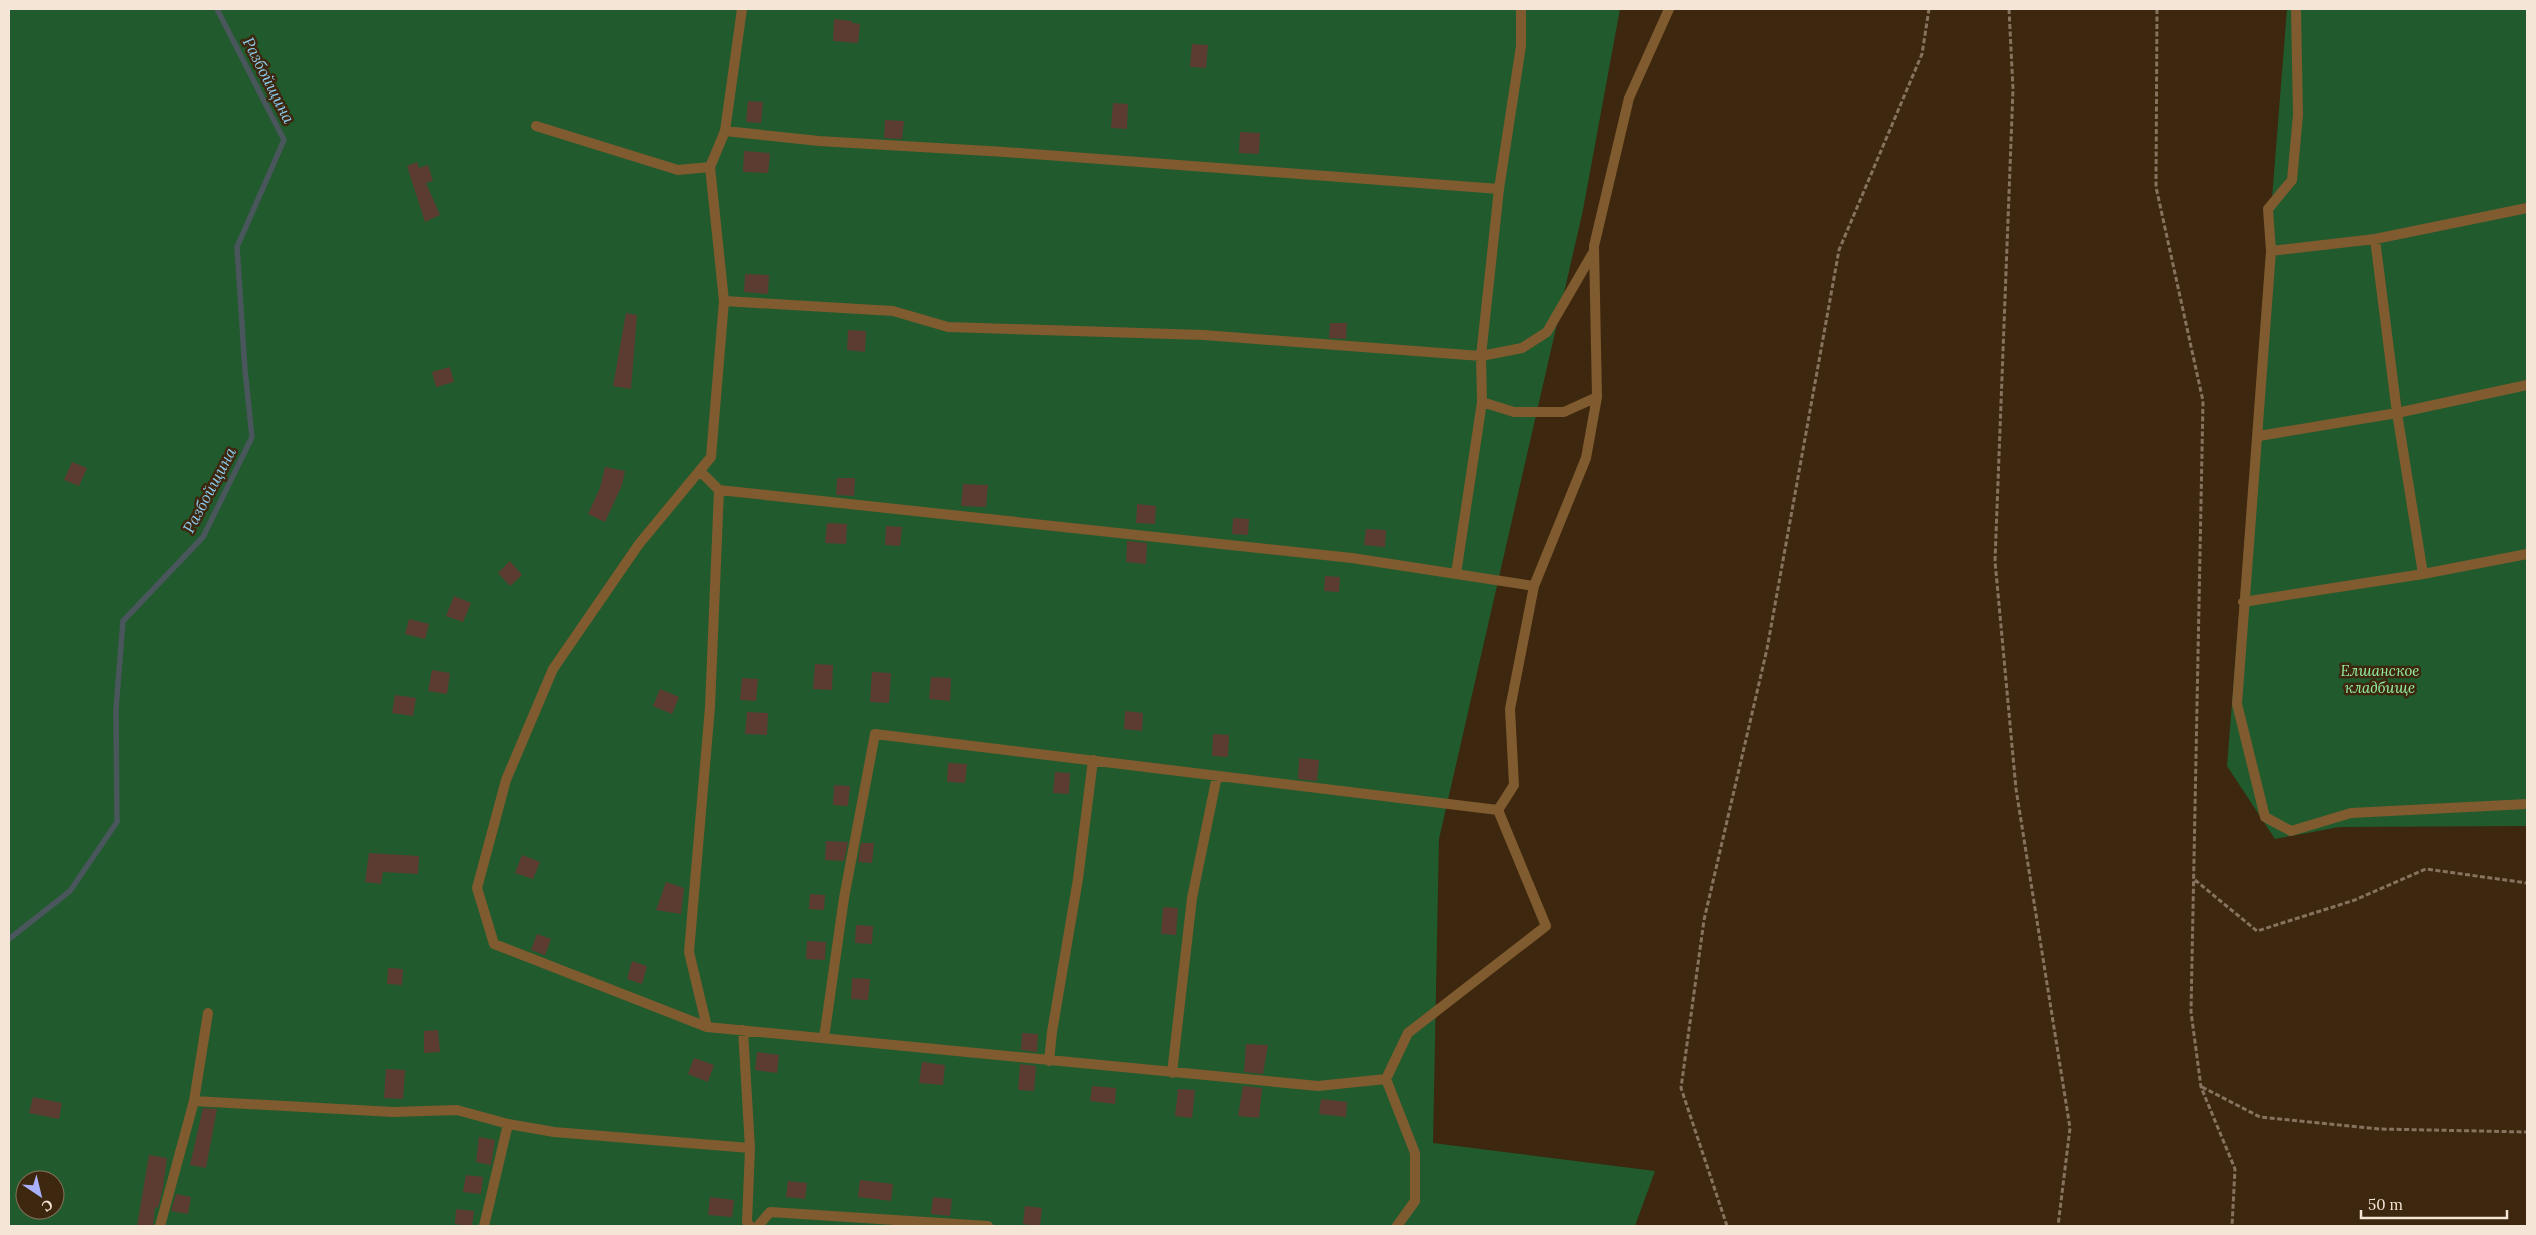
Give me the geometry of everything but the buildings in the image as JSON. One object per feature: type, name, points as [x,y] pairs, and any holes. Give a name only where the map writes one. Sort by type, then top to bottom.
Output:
[{"type":"lane","points":[[742,9],[724,131],[710,167],[724,301],[712,457],[639,544],[553,669],[506,780],[477,888],[494,944],[707,1027],[1318,1086],[1386,1080]]},
{"type":"lane","points":[[1456,574],[1482,402],[1481,356],[1499,189],[1521,46],[1521,9]]},
{"type":"lane","points":[[1498,810],[1514,785],[1510,709],[1534,586],[1586,458],[1597,397],[1594,250],[1629,98],[1669,9]]},
{"type":"lane","points":[[2296,9],[2298,115],[2292,180],[2268,209],[2271,251],[2259,436],[2243,602],[2237,704],[2265,817],[2291,831],[2351,813],[2527,804]]},
{"type":"lane","points":[[536,126],[678,170],[710,167]]},
{"type":"lane","points":[[724,131],[819,141],[1005,152],[1499,189]]},
{"type":"lane","points":[[2271,251],[2375,239],[2527,208]]},
{"type":"lane","points":[[2375,239],[2397,413],[2423,574]]},
{"type":"lane","points":[[724,301],[893,310],[948,327],[1204,335],[1481,356],[1522,348],[1547,332],[1594,250]]},
{"type":"lane","points":[[2259,436],[2397,413],[2527,385]]},
{"type":"lane","points":[[1482,402],[1514,412],[1564,412],[1597,397]]},
{"type":"lane","points":[[700,471],[719,490],[1342,557],[1534,586]]},
{"type":"lane","points":[[707,1027],[689,952],[710,707],[719,490]]},
{"type":"lane","points":[[2243,602],[2423,574],[2527,554]]},
{"type":"lane","points":[[824,1038],[844,898],[875,734],[1498,810]]},
{"type":"lane","points":[[1049,1061],[1052,1032],[1078,879],[1092,760]]},
{"type":"lane","points":[[1172,1073],[1192,898],[1217,776]]},
{"type":"lane","points":[[1397,1226],[1415,1201],[1415,1153],[1386,1080],[1408,1033],[1546,926],[1498,810]]},
{"type":"lane","points":[[160,1226],[194,1101],[208,1013]]},
{"type":"lane","points":[[743,1030],[750,1148],[747,1222],[750,1226]]},
{"type":"lane","points":[[194,1101],[393,1112],[457,1110],[508,1124],[554,1132],[750,1148]]},
{"type":"lane","points":[[484,1226],[508,1124]]},
{"type":"lane","points":[[758,1226],[770,1212],[988,1226]]},
{"type":"path","points":[[1727,1226],[1681,1088],[1704,920],[1767,648],[1839,250],[1922,54],[1928,9]]},
{"type":"path","points":[[2009,9],[2013,89],[1995,560],[2016,789],[2070,1128],[2058,1226]]},
{"type":"path","points":[[2157,9],[2156,187],[2203,401],[2191,1012],[2201,1087],[2235,1170],[2232,1226]]},
{"type":"path","points":[[2194,879],[2257,931],[2355,900],[2426,868],[2527,883]]},
{"type":"path","points":[[2201,1087],[2260,1117],[2380,1129],[2527,1132]]},
{"type":"green space","points":[[9,9],[1620,9],[1583,210],[1439,839],[1433,1143],[1655,1171],[1635,1226],[9,1226]]},
{"type":"green space","name":"Елшанское кладбище","points":[[2287,9],[2527,9],[2527,826],[2339,827],[2275,839],[2227,766]]},
{"type":"waterway","name":"Разбойщина","points":[[9,939],[70,891],[117,822],[116,709],[123,621],[203,537],[252,437],[245,370],[237,247],[284,140],[217,9]]}]
